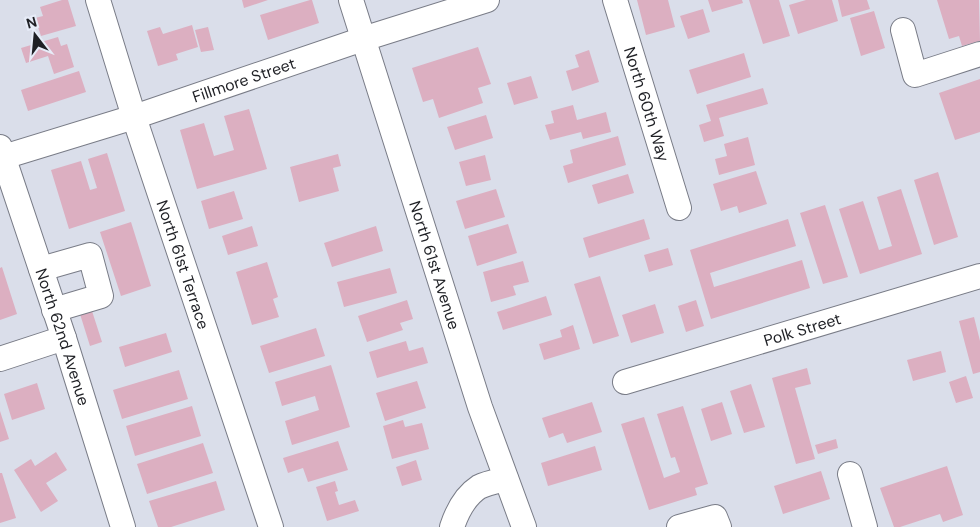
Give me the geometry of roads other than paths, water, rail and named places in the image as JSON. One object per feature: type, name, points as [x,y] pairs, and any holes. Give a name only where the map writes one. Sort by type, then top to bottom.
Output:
[{"type":"street","name":"North 61st Terrace","points":[[98,0],[134,117],[271,527]]},
{"type":"street","name":"North 61st Avenue","points":[[351,0],[477,398],[524,527]]},
{"type":"street","name":"Fillmore Street","points":[[1,154],[134,117],[363,39],[487,0]]},
{"type":"street","name":"North 60th Way","points":[[615,0],[679,208]]},
{"type":"street","points":[[903,30],[916,74],[980,54]]},
{"type":"street","name":"North 62nd Avenue","points":[[1,154],[64,338],[122,527]]},
{"type":"street","points":[[41,269],[90,255],[101,296],[54,310]]},
{"type":"street","name":"Polk Street","points":[[625,382],[980,276]]},
{"type":"street","points":[[0,359],[64,338]]},
{"type":"street","points":[[850,474],[865,527]]},
{"type":"street","points":[[452,527],[456,515],[469,495],[480,487],[506,478]]},
{"type":"street","points":[[679,527],[715,517],[719,527]]}]
